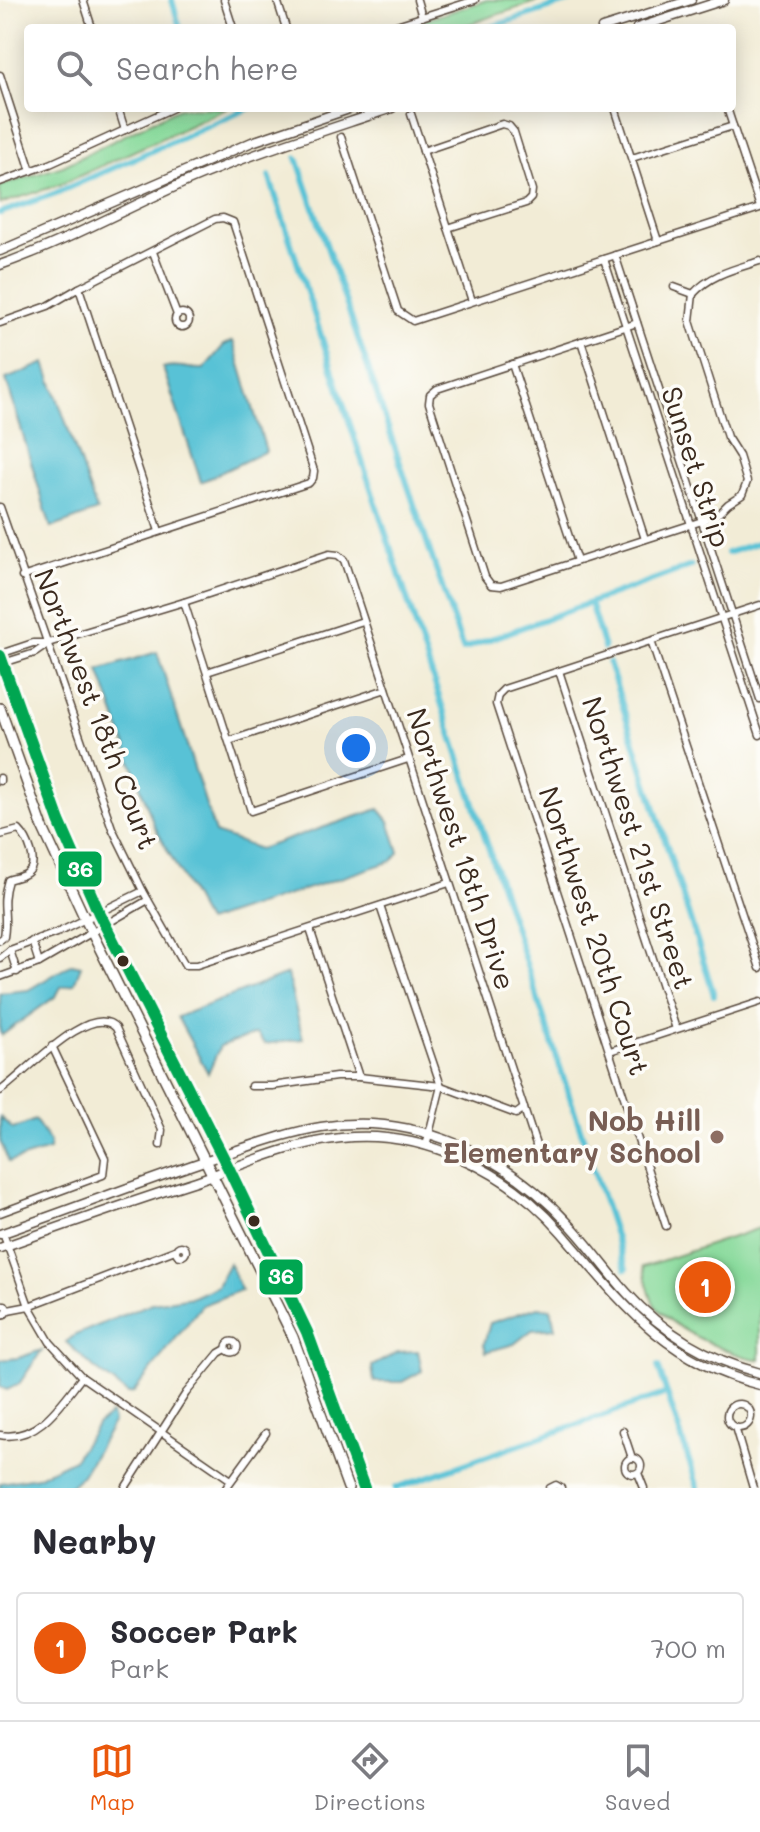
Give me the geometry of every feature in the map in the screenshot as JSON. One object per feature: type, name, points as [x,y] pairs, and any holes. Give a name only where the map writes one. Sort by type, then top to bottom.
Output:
[{"type":"highway","points":[[1,659],[59,821],[99,913],[229,1169],[307,1332],[364,1488]]},
{"type":"highway","points":[[0,708],[43,828],[85,919],[293,1337],[348,1488]]},
{"type":"main road","points":[[615,24],[691,0]]},
{"type":"main road","points":[[649,24],[724,0]]},
{"type":"main road","points":[[0,251],[252,142],[340,112]]},
{"type":"main road","points":[[0,265],[84,231],[187,181],[256,153],[380,112]]},
{"type":"main road","points":[[2,1234],[292,1133],[336,1125],[380,1126],[428,1134],[464,1146],[498,1163],[541,1194],[638,1304],[677,1337],[724,1361],[760,1373]]},
{"type":"main road","points":[[4,1246],[270,1155],[339,1138],[373,1137],[426,1146],[489,1172],[531,1203],[553,1223],[618,1300],[669,1345],[713,1368],[760,1385]]},
{"type":"street","points":[[83,0],[91,24]]},
{"type":"street","points":[[224,0],[232,24]]},
{"type":"street","points":[[277,0],[285,24]]},
{"type":"street","points":[[417,0],[422,17]]},
{"type":"street","points":[[400,24],[475,0]]},
{"type":"street","points":[[0,75],[31,171]]},
{"type":"street","points":[[119,112],[125,130]]},
{"type":"street","points":[[0,182],[164,112]]},
{"type":"street","points":[[616,112],[658,241]]},
{"type":"street","points":[[341,137],[398,311],[413,321],[760,207],[728,112]]},
{"type":"street","points":[[411,114],[472,301]]},
{"type":"street","points":[[423,151],[502,124],[514,132],[532,190],[531,198],[526,203],[448,228]]},
{"type":"street","points":[[632,158],[733,126]]},
{"type":"street","points":[[0,323],[33,313],[215,219],[233,222],[314,471],[309,483],[22,577]]},
{"type":"street","points":[[153,252],[177,315]]},
{"type":"street","name":"Sunset Strip","points":[[615,255],[760,697]]},
{"type":"street","name":"Sunset Strip","points":[[604,259],[760,735]]},
{"type":"street","points":[[637,323],[437,389],[430,395],[429,403],[485,577],[491,585],[501,586],[702,521],[719,513],[742,495],[747,482],[739,456],[727,437],[690,321],[693,294],[702,284],[716,275],[760,261]]},
{"type":"street","points":[[674,287],[693,294]]},
{"type":"street","points":[[79,288],[159,531]]},
{"type":"street","points":[[581,341],[645,539]]},
{"type":"street","points":[[512,364],[577,561]]},
{"type":"street","name":"Northwest 18th Court","points":[[0,507],[112,828],[185,965],[197,965],[310,929]]},
{"type":"street","name":"Northwest 18th Drive","points":[[184,602],[329,554],[338,555],[344,560],[536,1145],[534,1159]]},
{"type":"street","points":[[1,659],[35,653],[48,643],[184,602],[251,811],[408,759]]},
{"type":"street","points":[[559,671],[760,605]]},
{"type":"street","points":[[207,672],[363,621]]},
{"type":"street","points":[[651,641],[760,968]]},
{"type":"street","name":"Northwest 20th Court","points":[[559,671],[504,689],[498,695],[496,704],[666,1226]]},
{"type":"street","name":"Northwest 21st Street","points":[[559,671],[676,1029]]},
{"type":"street","points":[[229,741],[386,689]]},
{"type":"street","points":[[748,700],[760,697]]},
{"type":"street","points":[[0,835],[19,830],[24,834],[33,859],[28,873],[8,880],[1,893],[2,938]]},
{"type":"street","points":[[359,1077],[310,929],[449,883]]},
{"type":"street","points":[[0,958],[10,950],[59,932],[143,891]]},
{"type":"street","points":[[0,977],[39,963],[148,900]]},
{"type":"street","points":[[380,906],[441,1086],[426,1146]]},
{"type":"street","points":[[32,941],[39,963]]},
{"type":"street","points":[[10,950],[17,972]]},
{"type":"street","points":[[610,1051],[760,1002]]},
{"type":"street","points":[[0,1091],[16,1081],[52,1046],[101,1020],[110,1022],[116,1028],[162,1130],[160,1145]]},
{"type":"street","points":[[0,1213],[103,1175],[106,1168],[105,1158],[52,1046]]},
{"type":"street","points":[[251,1086],[359,1077],[441,1086],[516,1114],[524,1108]]},
{"type":"street","points":[[2,1234],[29,1306],[50,1342],[82,1377],[231,1480]]},
{"type":"street","points":[[0,1315],[175,1250]]},
{"type":"street","points":[[0,1305],[5,1305],[8,1310]]},
{"type":"street","points":[[125,1488],[186,1393],[219,1353],[226,1349]]},
{"type":"street","points":[[0,1435],[7,1437],[39,1426],[82,1377]]},
{"type":"street","points":[[735,1427],[743,1428],[751,1419],[750,1411],[744,1405],[737,1404],[728,1411],[729,1422],[735,1427],[753,1488]]},
{"type":"street","points":[[623,1431],[632,1458],[641,1463],[638,1473],[644,1488]]},
{"type":"street","points":[[226,1488],[266,1433]]},
{"type":"street","points":[[632,1458],[626,1463],[627,1470],[638,1473]]},
{"type":"street","points":[[550,1488],[556,1485],[561,1488]]},
{"type":"green space","points":[[487,0],[542,0],[469,24],[412,24]]},
{"type":"green space","points":[[171,112],[219,112],[62,184],[0,204],[0,186],[63,166]]},
{"type":"green space","points":[[760,1228],[760,1360],[705,1341],[667,1318],[652,1300],[643,1267]]},
{"type":"water","points":[[233,341],[266,451],[201,482],[163,368],[204,369],[224,345]]},
{"type":"water","points":[[45,363],[97,511],[51,528],[6,379]]},
{"type":"water","points":[[157,652],[215,833],[259,849],[379,809],[389,821],[399,852],[392,861],[206,922],[154,825],[99,670]]},
{"type":"water","points":[[72,964],[81,966],[74,984],[61,987],[56,996],[2,1035],[0,993],[28,990]]},
{"type":"water","points":[[287,974],[303,1039],[265,1044],[256,1034],[220,1046],[208,1073],[177,1017]]},
{"type":"water","points":[[0,1117],[13,1129],[35,1120],[50,1142],[49,1150],[9,1162],[0,1141]]},
{"type":"water","points":[[229,1263],[241,1290],[202,1305],[133,1393],[128,1394],[66,1342],[75,1335],[152,1303],[193,1297],[217,1286]]},
{"type":"water","points":[[538,1307],[551,1309],[555,1328],[532,1330],[514,1344],[486,1352],[484,1344],[490,1323]]},
{"type":"water","points":[[42,1350],[19,1384],[7,1390],[0,1387],[0,1360]]},
{"type":"water","points":[[418,1351],[422,1371],[402,1382],[374,1382],[372,1366],[398,1352]]},
{"type":"water","points":[[111,1414],[113,1423],[82,1475],[68,1488],[0,1488],[0,1483],[37,1477],[74,1459],[97,1425]]},
{"type":"waterway","points":[[172,0],[179,24]]},
{"type":"waterway","points":[[500,24],[574,0]]},
{"type":"waterway","points":[[0,213],[56,193],[240,112]]},
{"type":"waterway","points":[[297,158],[463,649],[691,566]]},
{"type":"waterway","points":[[269,176],[626,1269]]},
{"type":"waterway","points":[[727,553],[760,542]]},
{"type":"waterway","points":[[590,603],[604,648]]},
{"type":"waterway","points":[[609,663],[714,995]]},
{"type":"waterway","points":[[658,1366],[698,1488]]},
{"type":"waterway","points":[[396,1488],[667,1393]]},
{"type":"transit line","name":"36","points":[[0,656],[59,821],[99,913],[229,1169],[307,1332],[364,1488]]},
{"type":"place","name":"Nob Hill Elementary School","points":[[717,1137]]},
{"type":"place","name":"Soccer Park","points":[[705,1287]]}]
